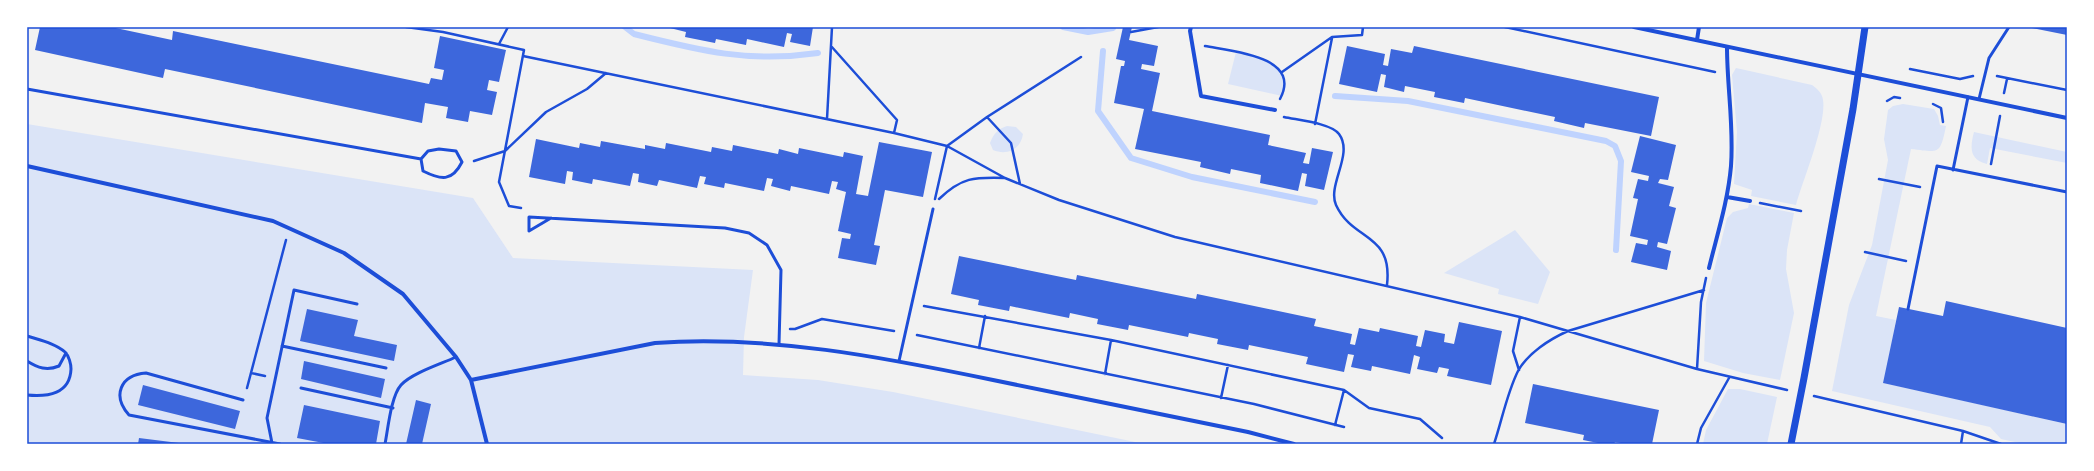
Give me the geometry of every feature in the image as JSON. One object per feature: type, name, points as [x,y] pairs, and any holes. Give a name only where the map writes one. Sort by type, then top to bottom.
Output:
[{"type":"street","points":[[1191,27],[1192,44],[1201,96],[1275,110]]},
{"type":"street","points":[[1634,27],[1859,73],[2067,118]]},
{"type":"street","points":[[1697,40],[1699,27]]},
{"type":"street","points":[[1791,444],[1859,73],[1865,27]]},
{"type":"street","points":[[1709,268],[1727,196],[1732,132],[1727,75],[1727,47]]},
{"type":"street","points":[[27,166],[273,221],[344,253],[403,294],[456,357],[471,380],[487,444]]},
{"type":"street","points":[[1727,196],[1750,201]]},
{"type":"street","points":[[471,380],[655,343],[681,341],[779,344],[822,348],[899,361],[1248,432],[1294,444]]},
{"type":"lane","points":[[1979,99],[1989,58],[2009,27]]},
{"type":"lane","points":[[27,89],[421,159]]},
{"type":"lane","points":[[1953,170],[1968,97]]},
{"type":"lane","points":[[439,149],[456,151],[462,162],[458,171],[449,178],[438,178],[423,171],[421,159],[428,151],[439,149]]},
{"type":"lane","points":[[1908,308],[1937,166],[2067,192]]},
{"type":"lane","points":[[899,361],[933,209]]},
{"type":"lane","points":[[551,218],[529,231],[529,217],[551,218],[725,228],[749,233],[767,245],[781,270],[779,344]]},
{"type":"lane","points":[[272,443],[267,418],[294,290],[357,304]]},
{"type":"lane","points":[[27,336],[54,345],[66,352],[71,365],[70,377],[67,386],[58,392],[45,396],[27,395]]},
{"type":"lane","points":[[282,346],[386,368]]},
{"type":"lane","points":[[27,361],[42,368],[51,369],[59,366],[66,352]]},
{"type":"lane","points":[[385,444],[396,392],[401,385],[420,373],[456,357]]},
{"type":"lane","points":[[243,400],[146,373],[137,373],[128,378],[122,385],[120,395],[123,408],[129,415],[280,444]]},
{"type":"lane","points":[[301,388],[393,408]]},
{"type":"path","points":[[406,27],[524,50],[498,182],[509,206],[526,208],[529,217]]},
{"type":"path","points":[[499,44],[508,27]]},
{"type":"path","points":[[827,119],[832,27]]},
{"type":"path","points":[[1131,32],[1158,27]]},
{"type":"path","points":[[1282,72],[1332,37],[1362,35],[1363,27]]},
{"type":"path","points":[[1505,27],[1727,75]]},
{"type":"path","points":[[1315,124],[1332,37]]},
{"type":"path","points":[[1192,44],[1264,59],[1275,65],[1282,72],[1284,85],[1282,96],[1275,110],[1275,115],[1330,127],[1339,134],[1343,146],[1343,161],[1334,194],[1336,204],[1344,217],[1384,251],[1389,270],[1387,285]]},
{"type":"path","points":[[831,46],[897,120],[894,133]]},
{"type":"path","points":[[523,56],[894,133],[947,146],[1005,178],[1059,200],[1175,237],[1520,317],[1741,381]]},
{"type":"path","points":[[1005,178],[976,177],[966,179],[948,190],[934,204],[947,146],[988,117],[1081,57]]},
{"type":"path","points":[[462,162],[471,161],[505,151],[546,112],[587,89],[606,73]]},
{"type":"path","points":[[1988,176],[2007,79]]},
{"type":"path","points":[[1887,101],[1894,97],[1905,98]]},
{"type":"path","points":[[1927,103],[1941,108],[1943,122]]},
{"type":"path","points":[[988,117],[1011,143],[1020,184]]},
{"type":"path","points":[[1879,179],[1932,190]]},
{"type":"path","points":[[1750,201],[1801,211]]},
{"type":"path","points":[[243,400],[289,228]]},
{"type":"path","points":[[1865,252],[1917,264]]},
{"type":"path","points":[[1697,369],[1701,302],[1709,268]]},
{"type":"path","points":[[1494,444],[1519,370],[1537,350],[1551,339],[1568,331],[1704,290]]},
{"type":"path","points":[[912,304],[985,316],[1110,340],[1344,390],[1369,408],[1420,419],[1442,438]]},
{"type":"path","points":[[979,348],[985,316]]},
{"type":"path","points":[[1519,370],[1513,351],[1520,317]]},
{"type":"path","points":[[780,329],[795,329],[822,319],[905,333],[1221,398],[1344,427]]},
{"type":"path","points":[[1105,374],[1110,340]]},
{"type":"path","points":[[1221,398],[1228,365]]},
{"type":"path","points":[[1697,444],[1701,428],[1729,378]]},
{"type":"path","points":[[1335,425],[1344,390]]},
{"type":"path","points":[[1868,407],[1963,431],[2002,444]]},
{"type":"path","points":[[1961,444],[1963,431]]},
{"type":"shaded area","points":[[1236,52],[1263,59],[1282,72],[1284,85],[1282,96],[1228,84]]},
{"type":"shaded area","points":[[1736,68],[1812,85],[1822,96],[1822,118],[1819,133],[1796,205],[1751,196],[1752,190],[1734,184],[1737,132],[1732,75]]},
{"type":"shaded area","points":[[1903,104],[1934,109],[1938,116],[1940,125],[1946,126],[1942,143],[1937,150],[1927,151],[1911,149],[1876,316],[1896,320],[1884,383],[2067,424],[2067,444],[2024,444],[2001,439],[1990,427],[1832,391],[1849,305],[1872,245],[1888,160],[1884,139],[1888,110],[1893,106]]},
{"type":"shaded area","points":[[27,124],[473,198],[513,258],[753,270],[744,337],[743,375],[818,380],[893,392],[1145,444],[27,444]]},
{"type":"shaded area","points":[[1007,126],[1016,127],[1023,134],[1022,139],[1016,147],[1008,152],[998,152],[993,150],[990,143],[993,137],[999,130]]},
{"type":"shaded area","points":[[1974,132],[2067,152],[2067,163],[1990,148],[1987,164],[1981,162],[1972,152]]},
{"type":"shaded area","points":[[1749,204],[1794,213],[1787,250],[1786,269],[1794,313],[1780,380],[1743,373],[1704,361],[1706,303],[1727,218],[1733,212],[1748,208]]},
{"type":"shaded area","points":[[1515,230],[1550,272],[1538,304],[1498,294],[1499,289],[1444,273]]},
{"type":"shaded area","points":[[1728,389],[1740,389],[1777,397],[1767,444],[1703,444],[1706,430]]},
{"type":"building","points":[[40,27],[111,27],[172,40],[173,31],[429,84],[431,78],[442,80],[444,70],[434,68],[440,36],[506,50],[499,82],[489,80],[487,90],[497,92],[492,115],[470,111],[468,122],[446,118],[448,107],[425,103],[422,123],[165,69],[163,78],[35,50]]},
{"type":"building","points":[[666,27],[813,27],[810,46],[790,42],[792,34],[787,33],[784,47],[747,39],[746,45],[716,39],[715,43],[685,37],[686,32]]},
{"type":"building","points":[[1123,27],[1132,27],[1129,40],[1158,46],[1154,66],[1142,64],[1141,69],[1160,73],[1152,111],[1270,135],[1268,145],[1306,153],[1303,163],[1309,164],[1312,148],[1333,152],[1324,190],[1305,186],[1307,174],[1302,173],[1298,191],[1260,183],[1261,175],[1231,169],[1230,174],[1200,167],[1201,162],[1135,149],[1144,109],[1114,103],[1121,66],[1124,66],[1125,61],[1116,59]]},
{"type":"building","points":[[2067,27],[2067,35],[2032,28]]},
{"type":"building","points":[[1347,46],[1385,54],[1383,65],[1388,66],[1391,49],[1412,53],[1414,46],[1659,97],[1651,136],[1585,123],[1584,128],[1554,121],[1555,117],[1465,98],[1464,103],[1434,97],[1435,92],[1405,86],[1404,92],[1384,87],[1386,75],[1381,74],[1377,92],[1339,84]]},
{"type":"building","points":[[1640,136],[1676,145],[1668,180],[1660,179],[1658,183],[1674,187],[1669,206],[1676,208],[1667,244],[1658,242],[1657,247],[1671,251],[1667,270],[1631,262],[1636,243],[1647,245],[1648,240],[1630,236],[1638,199],[1633,198],[1638,179],[1648,181],[1649,176],[1631,172]]},
{"type":"building","points":[[536,139],[579,148],[580,143],[600,147],[601,141],[645,149],[645,145],[665,149],[666,143],[711,152],[712,147],[732,151],[733,145],[778,154],[779,149],[798,154],[799,148],[843,157],[844,152],[863,156],[856,194],[868,196],[879,142],[932,152],[923,197],[885,190],[874,245],[880,246],[876,265],[838,258],[842,238],[850,239],[851,234],[838,231],[846,192],[836,189],[838,182],[832,181],[829,194],[791,186],[790,191],[771,186],[773,179],[767,178],[764,191],[725,183],[724,188],[704,184],[706,177],[700,176],[697,188],[659,180],[657,186],[638,182],[639,174],[633,173],[630,186],[593,179],[592,184],[572,180],[573,172],[567,171],[565,184],[529,177]]},
{"type":"building","points":[[959,256],[1076,280],[1077,275],[1196,299],[1197,294],[1316,319],[1314,326],[1352,334],[1350,344],[1355,345],[1359,328],[1379,332],[1380,328],[1418,336],[1416,346],[1421,347],[1425,330],[1445,334],[1444,342],[1454,344],[1459,322],[1502,331],[1491,385],[1447,376],[1449,369],[1439,367],[1437,373],[1417,369],[1420,357],[1414,355],[1410,374],[1372,366],[1371,371],[1351,367],[1354,355],[1348,354],[1344,372],[1306,364],[1308,357],[1249,345],[1248,350],[1217,344],[1218,339],[1189,333],[1188,337],[1129,325],[1128,330],[1097,324],[1098,319],[1070,313],[1069,318],[1010,306],[1009,311],[978,305],[979,300],[951,294]]},
{"type":"building","points":[[1946,301],[2067,328],[2067,424],[1883,383],[1899,307],[1943,316]]},
{"type":"building","points":[[307,309],[358,320],[354,336],[397,345],[394,361],[300,341]]},
{"type":"building","points":[[304,361],[385,379],[381,398],[301,379]]},
{"type":"building","points":[[1533,384],[1659,410],[1652,444],[1627,444],[1615,442],[1614,444],[1603,444],[1583,440],[1584,435],[1525,423]]},
{"type":"building","points":[[143,385],[240,411],[235,429],[138,405]]},
{"type":"building","points":[[416,400],[431,404],[422,444],[406,444]]},
{"type":"building","points":[[304,405],[380,421],[376,444],[329,444],[297,438]]},
{"type":"building","points":[[139,438],[179,443],[179,444],[138,444]]},
{"type":"waterway","points":[[625,27],[634,34],[681,46],[725,54],[770,57],[818,53]]},
{"type":"waterway","points":[[1063,27],[1088,32],[1113,28]]},
{"type":"waterway","points":[[1103,51],[1098,111],[1131,158],[1192,177],[1315,202]]},
{"type":"waterway","points":[[1335,96],[1408,101],[1606,141],[1615,146],[1621,161],[1616,250]]}]
